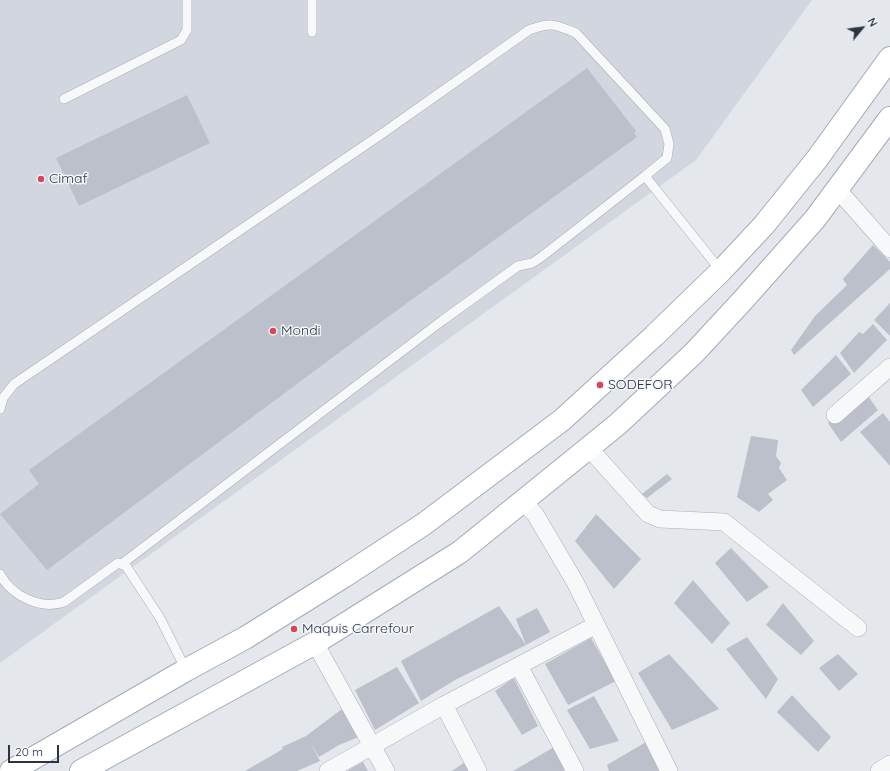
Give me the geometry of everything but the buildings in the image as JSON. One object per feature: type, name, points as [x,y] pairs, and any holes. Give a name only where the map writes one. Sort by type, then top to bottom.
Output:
[{"type":"main road","points":[[11,771],[186,670],[245,638],[299,605],[424,524],[562,420],[654,336],[721,271],[764,225],[788,197],[858,105],[890,58]]},
{"type":"main road","points":[[81,771],[315,643],[460,552],[589,448],[618,424],[694,352],[816,219],[890,118]]},
{"type":"street","points":[[838,190],[890,249]]},
{"type":"street","points":[[835,415],[890,367]]},
{"type":"street","points":[[589,448],[648,514],[660,519],[724,522],[858,628]]},
{"type":"street","points":[[522,502],[535,514],[557,550],[669,771]]},
{"type":"street","points":[[328,771],[371,745],[596,625]]},
{"type":"street","points":[[315,643],[386,771]]},
{"type":"street","points":[[519,666],[575,771]]},
{"type":"street","points":[[444,706],[478,771]]},
{"type":"street","points":[[879,771],[890,764]]},
{"type":"lane","points":[[64,99],[181,40],[187,30],[187,0]]},
{"type":"lane","points":[[312,0],[312,32]]},
{"type":"lane","points":[[0,409],[2,398],[14,384],[383,133],[529,30],[545,24],[563,27],[576,33],[665,129],[669,144],[667,158],[645,176],[540,258],[532,263],[518,266],[443,320],[122,563],[118,563],[64,602],[55,605],[44,605],[16,593],[5,584],[0,574]]},
{"type":"lane","points":[[645,176],[721,271]]},
{"type":"lane","points":[[122,563],[126,566],[160,618],[186,670]]},
{"type":"shaded area","points":[[0,0],[812,0],[696,160],[0,663]]},
{"type":"place","name":"Cimaf","points":[[41,179]]},
{"type":"place","name":"Mondi","points":[[273,331]]},
{"type":"place","name":"SODEFOR","points":[[600,385]]},
{"type":"place","name":"Maquis Carrefour","points":[[294,629]]}]
